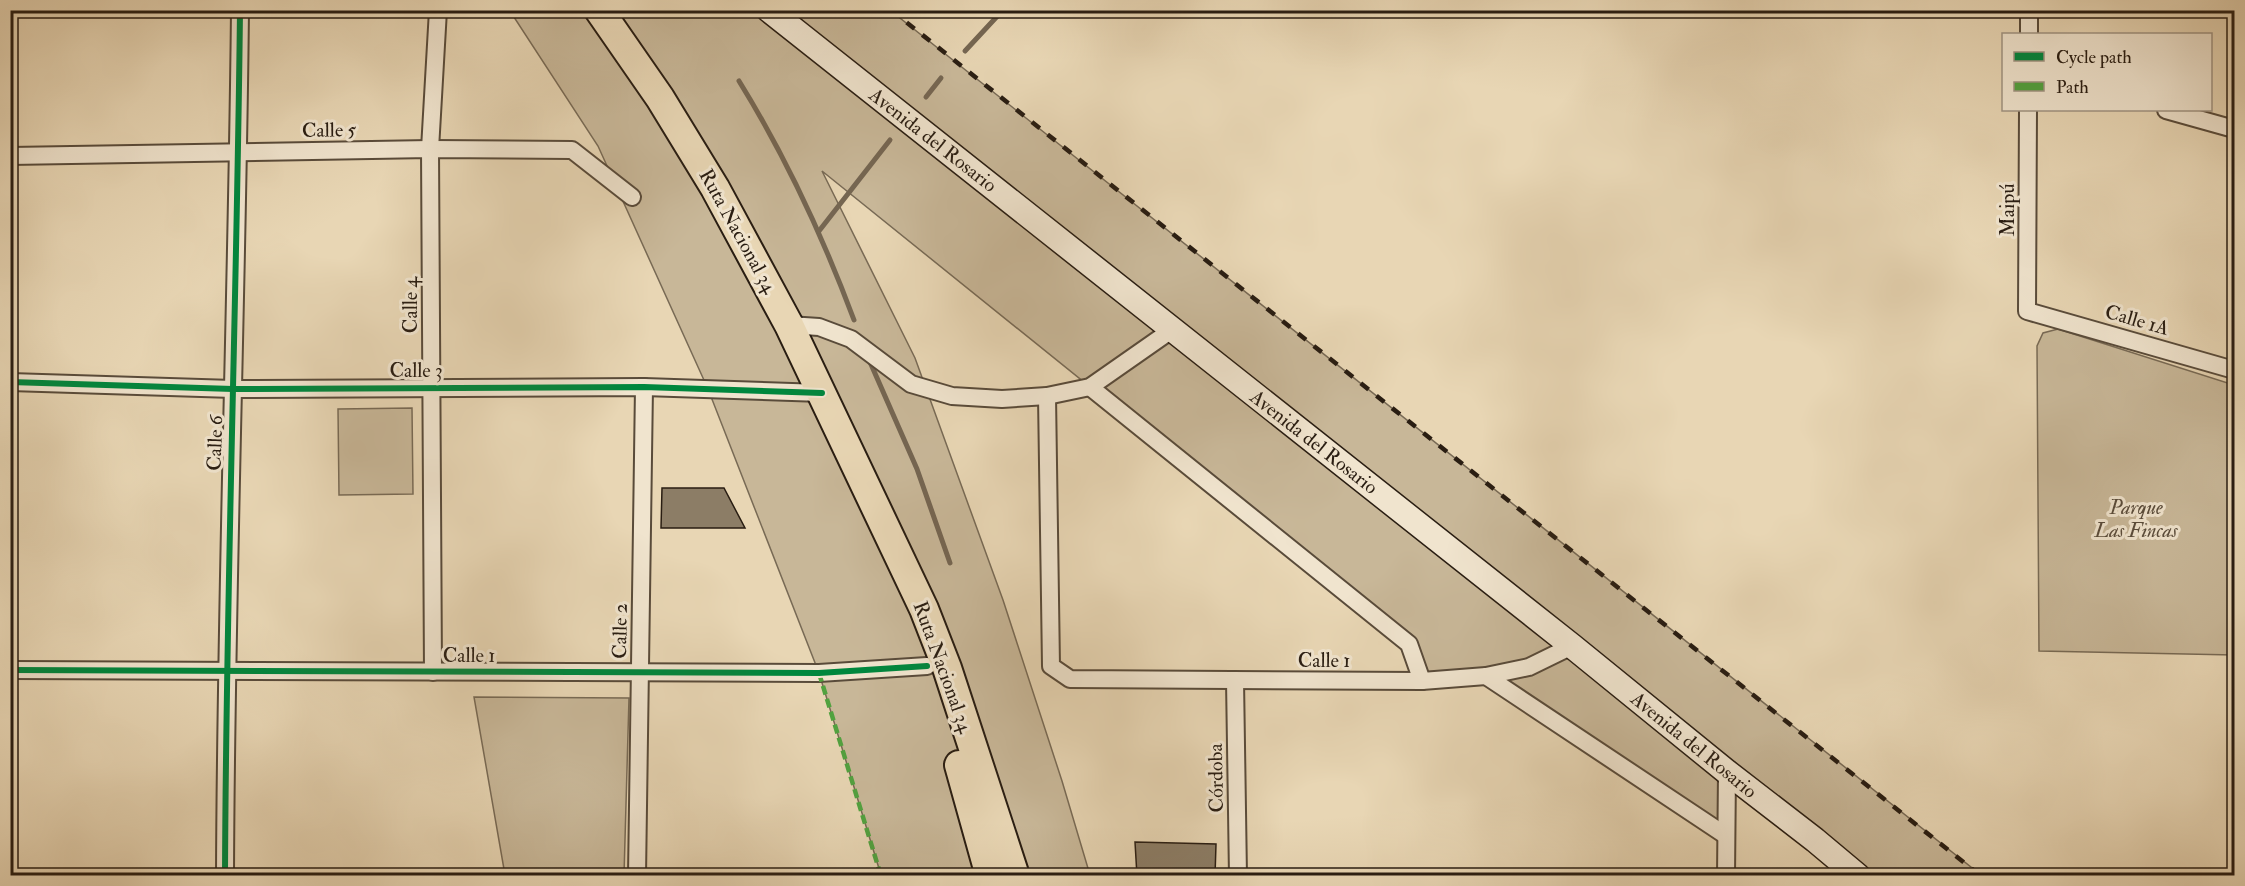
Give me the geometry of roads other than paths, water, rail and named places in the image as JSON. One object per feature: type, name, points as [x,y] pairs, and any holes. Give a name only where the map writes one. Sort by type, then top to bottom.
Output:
[{"type":"highway","name":"Ruta Nacional 34","points":[[599,10],[660,98],[715,188],[789,325],[822,393],[924,609],[947,668],[1015,876]]},
{"type":"highway","name":"Ruta Nacional 34","points":[[856,465],[961,769],[988,872]]},
{"type":"main road","name":"Avenida del Rosario","points":[[769,10],[1572,646],[1858,876]]},
{"type":"street","name":"Calle 6","points":[[225,876],[225,670],[240,10]]},
{"type":"street","name":"Calle 4","points":[[433,672],[430,148],[438,10]]},
{"type":"street","points":[[2029,10],[2029,33]]},
{"type":"street","name":"Maipú","points":[[2027,311],[2028,111]]},
{"type":"street","points":[[2170,111],[2235,129]]},
{"type":"street","name":"Calle 5","points":[[10,156],[430,148],[572,150],[632,197]]},
{"type":"street","name":"Calle 1A","points":[[2027,311],[2235,370]]},
{"type":"street","points":[[789,325],[819,327],[851,339],[911,384],[952,396],[1002,399],[1047,396],[1090,387],[1173,329]]},
{"type":"street","name":"Calle 3","points":[[10,382],[233,388],[644,387],[822,393]]},
{"type":"street","name":"Calle 2","points":[[637,876],[644,387]]},
{"type":"street","points":[[1090,387],[1409,644],[1422,681]]},
{"type":"street","name":"Calle 1","points":[[1047,396],[1051,666],[1070,679],[1422,681],[1486,676],[1529,667],[1572,646]]},
{"type":"street","name":"Calle 1","points":[[10,670],[819,673],[927,666]]},
{"type":"street","points":[[1486,676],[1725,835]]},
{"type":"street","name":"Córdoba","points":[[1235,680],[1238,876]]},
{"type":"street","points":[[1726,876],[1727,772]]},
{"type":"waterway","points":[[965,51],[1003,10]]},
{"type":"waterway","points":[[926,97],[941,78]]},
{"type":"waterway","points":[[739,81],[802,198],[830,258],[854,320]]},
{"type":"waterway","points":[[819,231],[890,140]]},
{"type":"waterway","points":[[870,362],[917,469],[950,563]]},
{"type":"railway","points":[[891,10],[1981,876]]},
{"type":"park label","name":"Parque Las Fincas","points":[[2136,518]]}]
